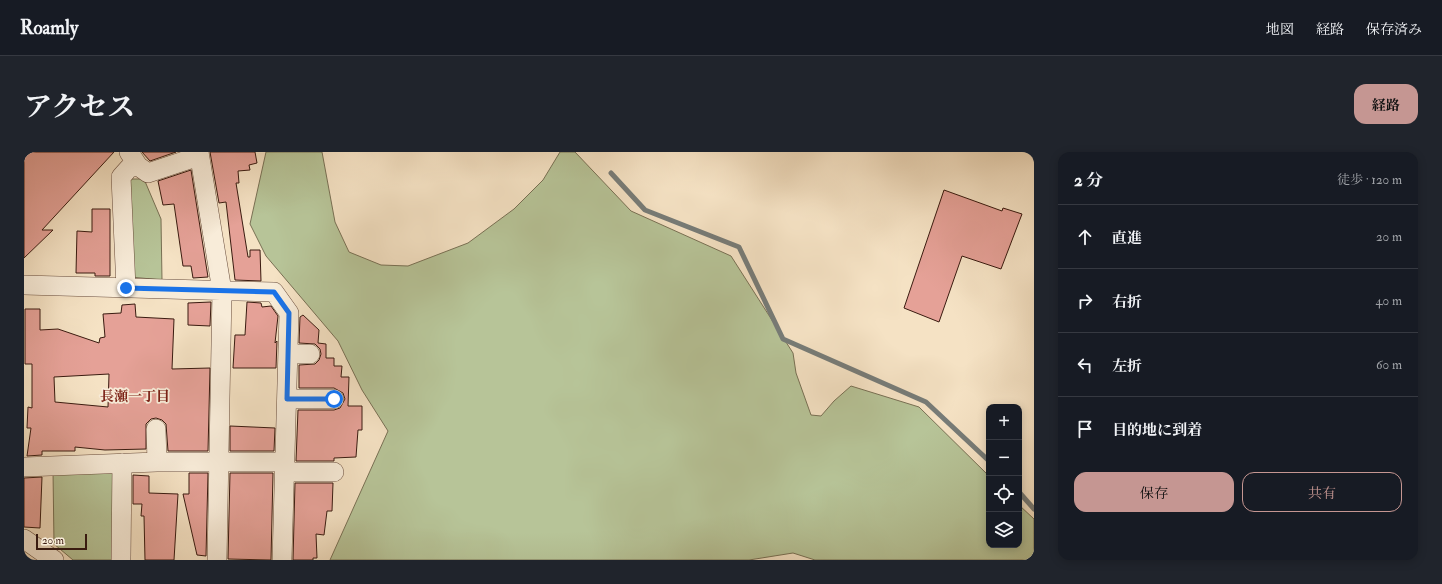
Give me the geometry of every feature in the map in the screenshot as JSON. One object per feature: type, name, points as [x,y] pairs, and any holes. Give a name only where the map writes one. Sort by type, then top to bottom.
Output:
[{"type":"street","points":[[126,288],[121,177],[129,168],[134,159],[148,173],[199,154],[222,291],[217,560]]},
{"type":"street","points":[[24,285],[274,292],[289,313],[282,560]]},
{"type":"street","points":[[288,354],[310,354]]},
{"type":"street","points":[[287,399],[334,399]]},
{"type":"street","points":[[156,429],[157,462]]},
{"type":"street","points":[[24,467],[157,462],[219,462],[334,472]]},
{"type":"street","points":[[121,560],[122,463]]},
{"type":"street","points":[[24,539],[54,560]]},
{"type":"green space","points":[[266,152],[322,152],[335,222],[349,252],[381,265],[408,266],[468,243],[514,209],[543,180],[560,152],[575,152],[631,211],[731,256],[793,353],[796,373],[811,415],[821,416],[834,401],[851,386],[919,407],[986,473],[986,548],[1022,548],[1022,508],[1034,519],[1034,560],[815,560],[793,553],[749,560],[330,560],[388,431],[362,390],[338,341],[266,256],[250,224]]},
{"type":"green space","points":[[127,179],[144,179],[161,219],[162,280],[131,277]]},
{"type":"green space","points":[[114,467],[113,560],[73,560],[54,544],[53,471]]},
{"type":"building","points":[[24,152],[114,152],[42,230],[53,230],[24,258]]},
{"type":"building","points":[[142,152],[176,152],[150,161]]},
{"type":"building","points":[[210,152],[255,152],[257,163],[249,165],[250,170],[238,171],[239,183],[236,183],[248,257],[250,257],[250,250],[260,250],[261,281],[235,280],[226,202],[219,203]]},
{"type":"building","points":[[191,170],[208,277],[193,278],[191,266],[183,266],[174,204],[163,205],[158,181]]},
{"type":"building","points":[[944,190],[1002,211],[1003,208],[1022,214],[1001,269],[962,256],[939,322],[904,308]]},
{"type":"building","points":[[92,209],[110,209],[110,276],[95,276],[95,273],[76,273],[77,231],[92,232]]},
{"type":"building","points":[[211,302],[210,326],[188,325],[188,303]]},
{"type":"building","points":[[247,302],[261,303],[262,307],[271,306],[278,316],[275,343],[277,341],[276,368],[233,368],[235,335],[245,335]]},
{"type":"building","points":[[135,304],[136,317],[174,319],[172,369],[210,368],[208,451],[168,451],[166,424],[162,420],[156,418],[151,419],[146,424],[146,449],[105,450],[75,447],[75,451],[42,451],[42,455],[27,456],[31,428],[27,428],[28,407],[32,408],[32,364],[25,364],[25,309],[40,309],[40,330],[58,329],[99,343],[100,338],[105,337],[103,314],[121,313],[122,305]],"holes":[[[109,374],[108,407],[55,402],[54,377]]]},
{"type":"building","points":[[303,315],[319,330],[318,343],[326,344],[326,358],[334,358],[334,366],[342,366],[341,377],[349,377],[348,406],[362,406],[362,430],[358,430],[356,457],[334,458],[334,461],[296,461],[298,410],[334,410],[340,408],[345,399],[343,393],[334,388],[299,388],[299,365],[315,364],[319,360],[321,354],[320,349],[315,344],[299,343],[300,317]]},
{"type":"building","points":[[230,426],[275,428],[274,451],[230,451]]},
{"type":"building","points":[[189,473],[208,473],[206,556],[197,555],[183,494],[189,494]]},
{"type":"building","points":[[230,473],[273,473],[271,560],[228,559]]},
{"type":"building","points":[[133,475],[149,476],[149,493],[178,494],[174,560],[145,560],[144,516],[141,516],[142,504],[133,504]]},
{"type":"building","points":[[42,477],[40,528],[24,527],[24,478]]},
{"type":"building","points":[[295,483],[333,483],[332,511],[327,511],[324,535],[316,534],[317,558],[313,558],[313,560],[293,560]]},
{"type":"waterway","points":[[611,173],[645,210],[739,247],[783,339],[926,402],[986,458]]},
{"type":"waterway","points":[[1022,495],[1034,509]]},
{"type":"district","name":"長瀬一丁目","points":[[135,396]]},
{"type":"route","points":[[126,288],[274,292],[289,313],[287,399],[334,399]]}]
